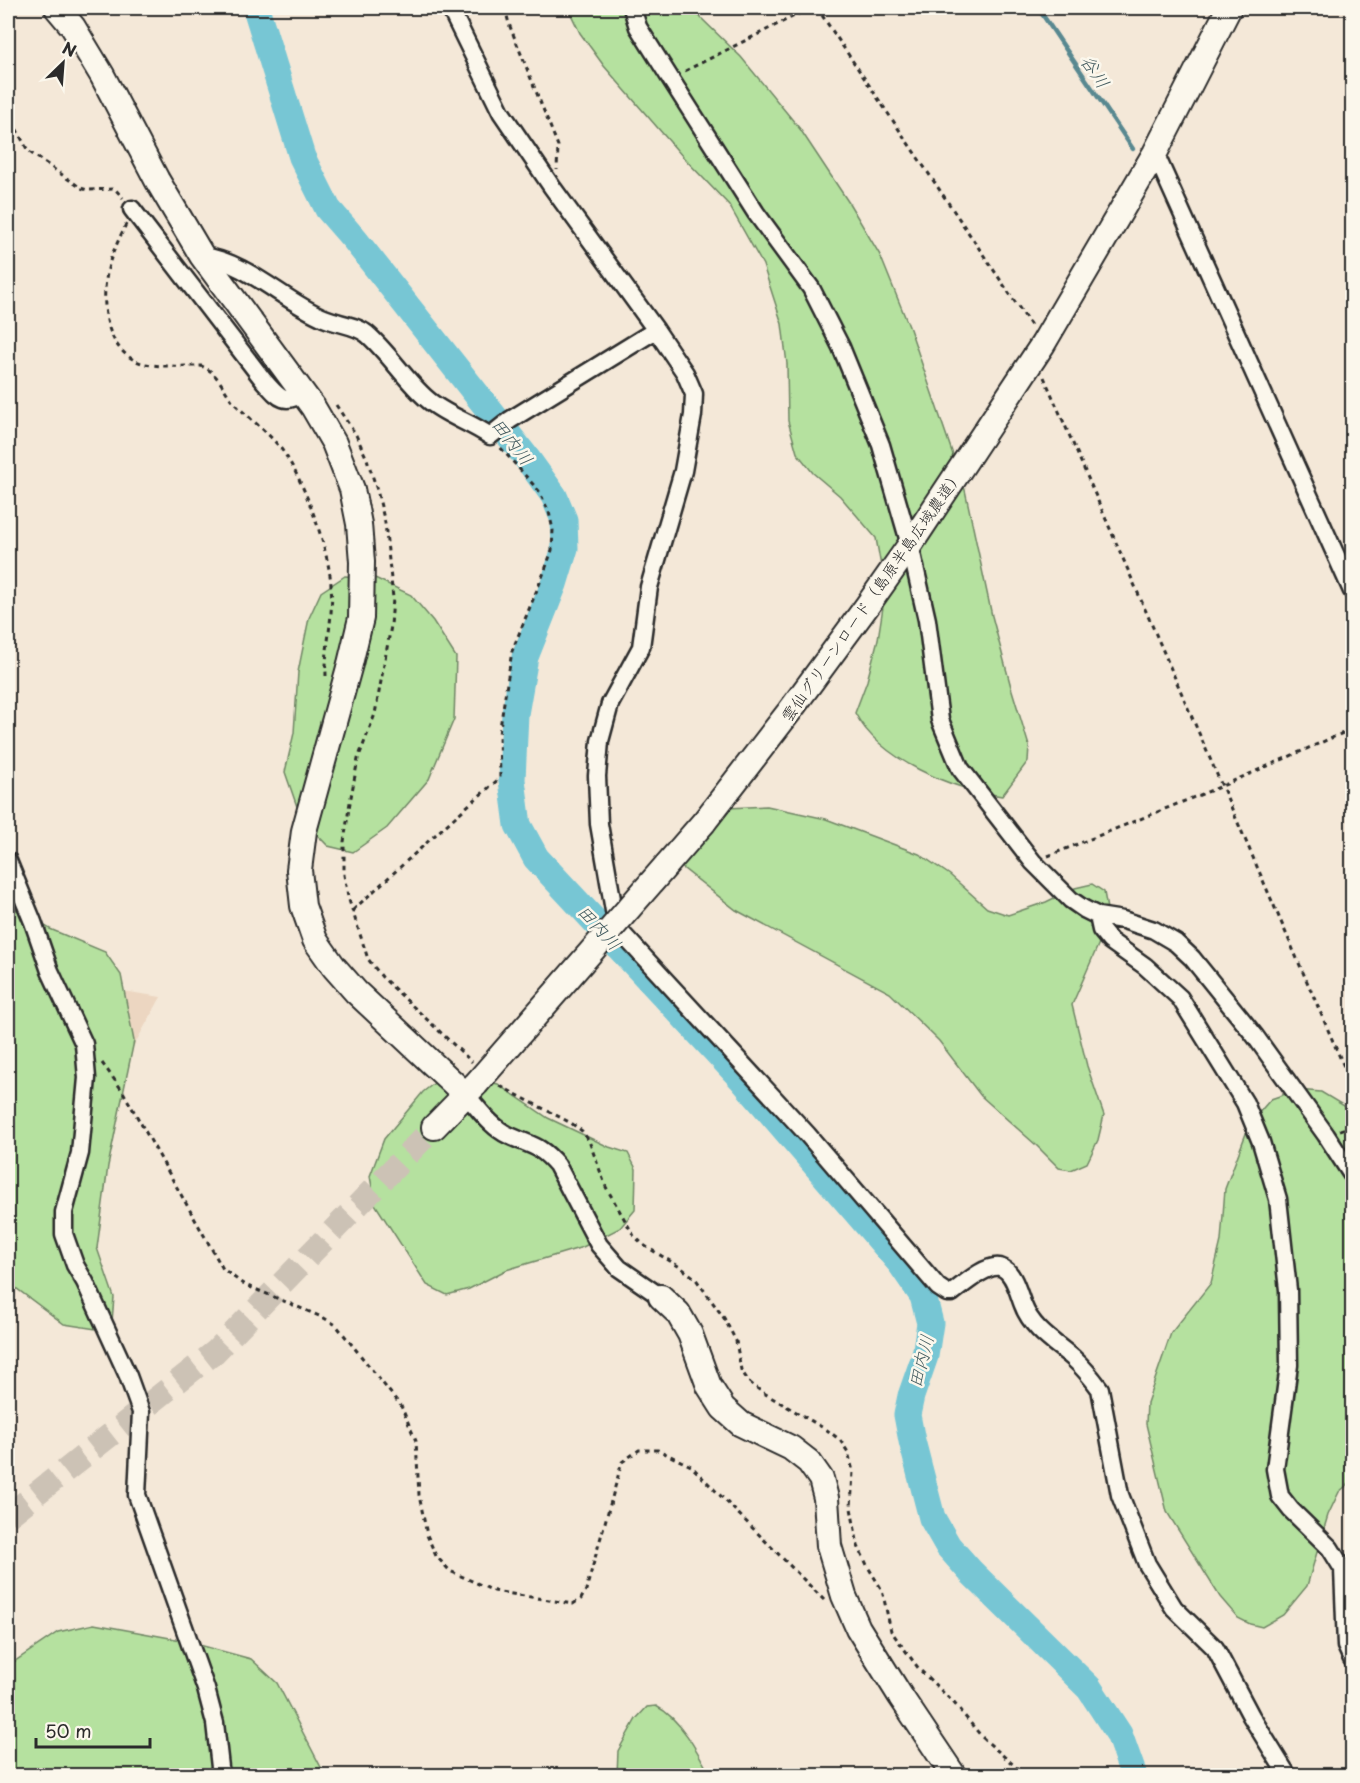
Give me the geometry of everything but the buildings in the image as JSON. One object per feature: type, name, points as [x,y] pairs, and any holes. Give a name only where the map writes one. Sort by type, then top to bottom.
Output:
[{"type":"street","points":[[57,8],[73,27],[102,75],[157,180],[202,256],[313,406],[334,443],[352,489],[359,524],[362,562],[361,618],[304,831],[299,870],[303,906],[315,939],[334,967],[356,992],[479,1082],[493,1125],[507,1135],[537,1146],[557,1165],[599,1245],[619,1268],[661,1297],[678,1314],[690,1334],[709,1386],[723,1408],[741,1424],[791,1448],[809,1462],[821,1479],[826,1498],[829,1546],[844,1596],[858,1629],[954,1776]]},
{"type":"street","points":[[450,8],[501,112],[552,187],[656,330],[685,373],[694,394],[693,415],[683,471],[649,587],[641,647],[610,704],[600,741],[597,776],[599,824],[617,928],[807,1134],[938,1287],[952,1293],[988,1268],[1003,1268],[1009,1272],[1025,1312],[1034,1325],[1074,1359],[1100,1389],[1120,1495],[1147,1564],[1174,1608],[1215,1648],[1251,1716],[1288,1776]]},
{"type":"street","points":[[632,8],[638,27],[756,213],[811,288],[836,337],[881,445],[910,545],[927,620],[940,720],[960,768],[1033,862],[1071,900],[1098,916],[1123,920],[1154,930],[1176,943],[1192,958],[1254,1036],[1353,1175]]},
{"type":"street","name":"雲仙グリーンロード（島原半島広域農道）","points":[[434,1127],[479,1082],[704,822],[789,712],[910,545],[1039,350],[1155,153],[1229,8]]},
{"type":"street","points":[[1155,153],[1353,591]]},
{"type":"street","points":[[132,209],[271,389],[279,397],[288,400],[295,399],[303,393]]},
{"type":"street","points":[[202,256],[217,258],[249,274],[321,317],[366,333],[426,398],[441,410],[491,435],[510,420],[656,330]]},
{"type":"street","points":[[8,861],[50,971],[84,1044],[87,1078],[80,1153],[64,1212],[64,1234],[75,1264],[128,1376],[141,1412],[137,1495],[206,1689],[215,1723],[221,1776]]},
{"type":"street","points":[[1098,916],[1101,930],[1110,941],[1145,966],[1180,998],[1245,1103],[1262,1142],[1278,1198],[1288,1290],[1289,1365],[1275,1469],[1280,1496],[1330,1548],[1343,1569],[1346,1646],[1353,1659]]},
{"type":"path","points":[[505,8],[509,24],[558,146],[559,166],[552,187]]},
{"type":"path","points":[[670,78],[810,8]]},
{"type":"path","points":[[817,8],[1039,350],[1222,786],[1353,1085]]},
{"type":"path","points":[[8,125],[17,130],[28,151],[81,188],[87,190],[115,189],[132,209],[111,259],[105,295],[107,323],[117,346],[130,358],[146,364],[208,368],[236,405],[279,445],[293,466],[315,520],[326,555],[331,584],[330,629],[325,674],[331,698],[339,702]]},
{"type":"path","points":[[335,404],[356,435],[367,459],[385,523],[393,598],[391,626],[375,714],[358,759],[344,842],[344,875],[348,897],[368,959],[479,1082],[503,1089],[571,1123],[582,1131],[589,1141],[606,1187],[634,1236],[645,1246],[695,1278],[724,1318],[736,1341],[741,1370],[749,1382],[840,1440],[848,1452],[853,1470],[851,1508],[858,1546],[882,1590],[891,1630],[920,1669],[954,1702],[982,1737],[1026,1776]]},
{"type":"path","points":[[353,910],[500,777],[499,734],[512,651],[545,570],[552,549],[553,530],[549,512],[538,491],[491,435]]},
{"type":"path","points":[[1033,862],[1222,786],[1353,729]]},
{"type":"path","points":[[84,1044],[106,1066],[123,1090],[223,1269],[243,1284],[336,1325],[401,1406],[416,1441],[419,1495],[426,1535],[436,1556],[450,1571],[494,1591],[573,1604],[581,1599],[586,1590],[622,1462],[639,1450],[658,1450],[691,1466],[826,1602]]},
{"type":"shaded area","points":[[110,989],[161,997],[127,1058]]},
{"type":"green space","points":[[568,8],[694,8],[698,15],[741,57],[800,129],[880,255],[910,329],[965,490],[992,616],[1029,746],[1028,761],[1002,796],[961,787],[919,770],[881,745],[866,730],[855,713],[867,681],[878,639],[883,607],[881,566],[876,538],[840,496],[813,473],[797,453],[788,421],[787,364],[782,324],[763,265],[729,205],[683,157],[604,66],[580,33]]},
{"type":"green space","points":[[345,576],[375,578],[411,595],[433,621],[456,657],[454,719],[429,779],[387,828],[353,852],[328,846],[301,818],[285,772],[294,733],[298,672],[309,618],[321,592]]},
{"type":"green space","points":[[767,806],[826,819],[919,854],[950,875],[987,908],[1008,915],[1046,902],[1075,888],[1092,884],[1104,892],[1109,920],[1072,1005],[1087,1066],[1104,1115],[1098,1140],[1087,1163],[1071,1170],[1059,1168],[981,1096],[939,1041],[890,993],[736,910],[674,861],[709,809]]},
{"type":"green space","points":[[8,905],[50,929],[105,952],[121,975],[134,1041],[108,1166],[97,1248],[114,1297],[112,1322],[96,1329],[64,1324],[8,1282]]},
{"type":"green space","points":[[447,1073],[498,1084],[548,1118],[609,1147],[628,1153],[636,1169],[635,1210],[620,1228],[583,1247],[506,1270],[469,1289],[447,1295],[427,1285],[375,1204],[370,1176],[384,1139],[423,1092]]},
{"type":"green space","points":[[1297,1090],[1321,1092],[1346,1107],[1352,1122],[1352,1481],[1339,1492],[1328,1515],[1307,1586],[1283,1615],[1262,1627],[1238,1618],[1220,1597],[1167,1512],[1146,1424],[1147,1403],[1171,1333],[1211,1283],[1221,1241],[1225,1189],[1250,1123],[1271,1099]]},
{"type":"green space","points":[[94,1624],[181,1640],[251,1659],[277,1683],[325,1775],[8,1775],[8,1666],[58,1632]]},
{"type":"green space","points":[[656,1706],[665,1711],[680,1727],[694,1746],[710,1775],[617,1775],[618,1751],[636,1719],[647,1707]]},
{"type":"waterway","name":"田内川","points":[[256,8],[302,157],[328,209],[526,457],[554,496],[564,520],[565,548],[554,584],[525,657],[515,714],[512,780],[518,825],[536,858],[741,1078],[901,1264],[923,1296],[930,1323],[925,1356],[907,1415],[932,1518],[948,1546],[971,1572],[1089,1688],[1119,1734],[1134,1776]]},
{"type":"waterway","name":"谷川","points":[[1038,8],[1133,149]]},
{"type":"tunnel","points":[[8,1516],[215,1352],[434,1127]]}]
